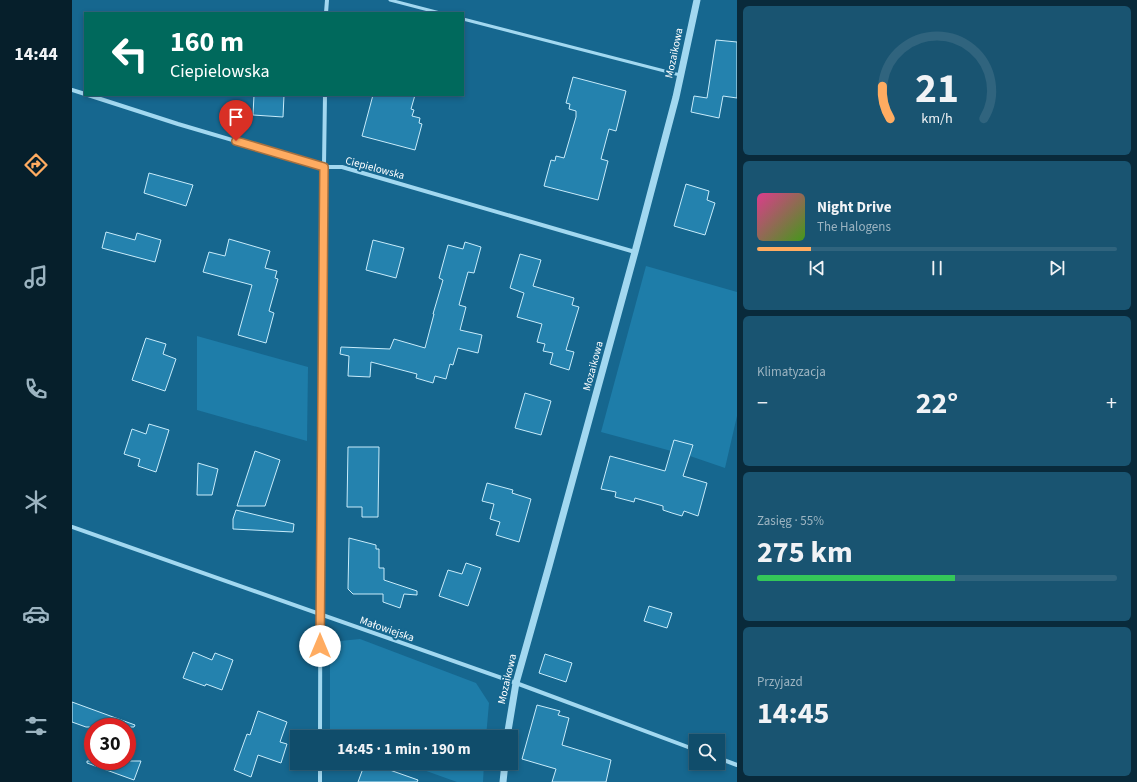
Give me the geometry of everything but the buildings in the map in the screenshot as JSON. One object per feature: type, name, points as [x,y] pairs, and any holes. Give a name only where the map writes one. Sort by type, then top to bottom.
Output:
[{"type":"street","points":[[326,12],[327,0]]},
{"type":"street","name":"Mozaikowa","points":[[508,730],[516,683],[635,252],[681,75],[697,0]]},
{"type":"street","name":"Ciepielowska","points":[[72,90],[84,94]]},
{"type":"street","name":"Ciepielowska","points":[[89,96],[324,167],[342,167],[635,252]]},
{"type":"street","points":[[320,730],[325,96]]},
{"type":"street","name":"Małowiejska","points":[[72,528],[516,683],[689,747]]},
{"type":"street","points":[[725,761],[737,765]]},
{"type":"street","points":[[320,770],[320,782]]},
{"type":"street","points":[[503,782],[504,770]]},
{"type":"lane","points":[[390,0],[436,12]]},
{"type":"lane","points":[[464,19],[681,75]]},
{"type":"shaded area","points":[[646,266],[737,292],[737,416],[725,468],[690,456],[601,432]]},
{"type":"shaded area","points":[[197,336],[308,367],[307,441],[197,410]]},
{"type":"shaded area","points":[[360,639],[476,683],[489,703],[487,730],[330,730],[330,642]]},
{"type":"shaded area","points":[[424,770],[484,770],[483,782],[457,782]]},
{"type":"route","points":[[236,141],[324,167],[320,646]]}]
